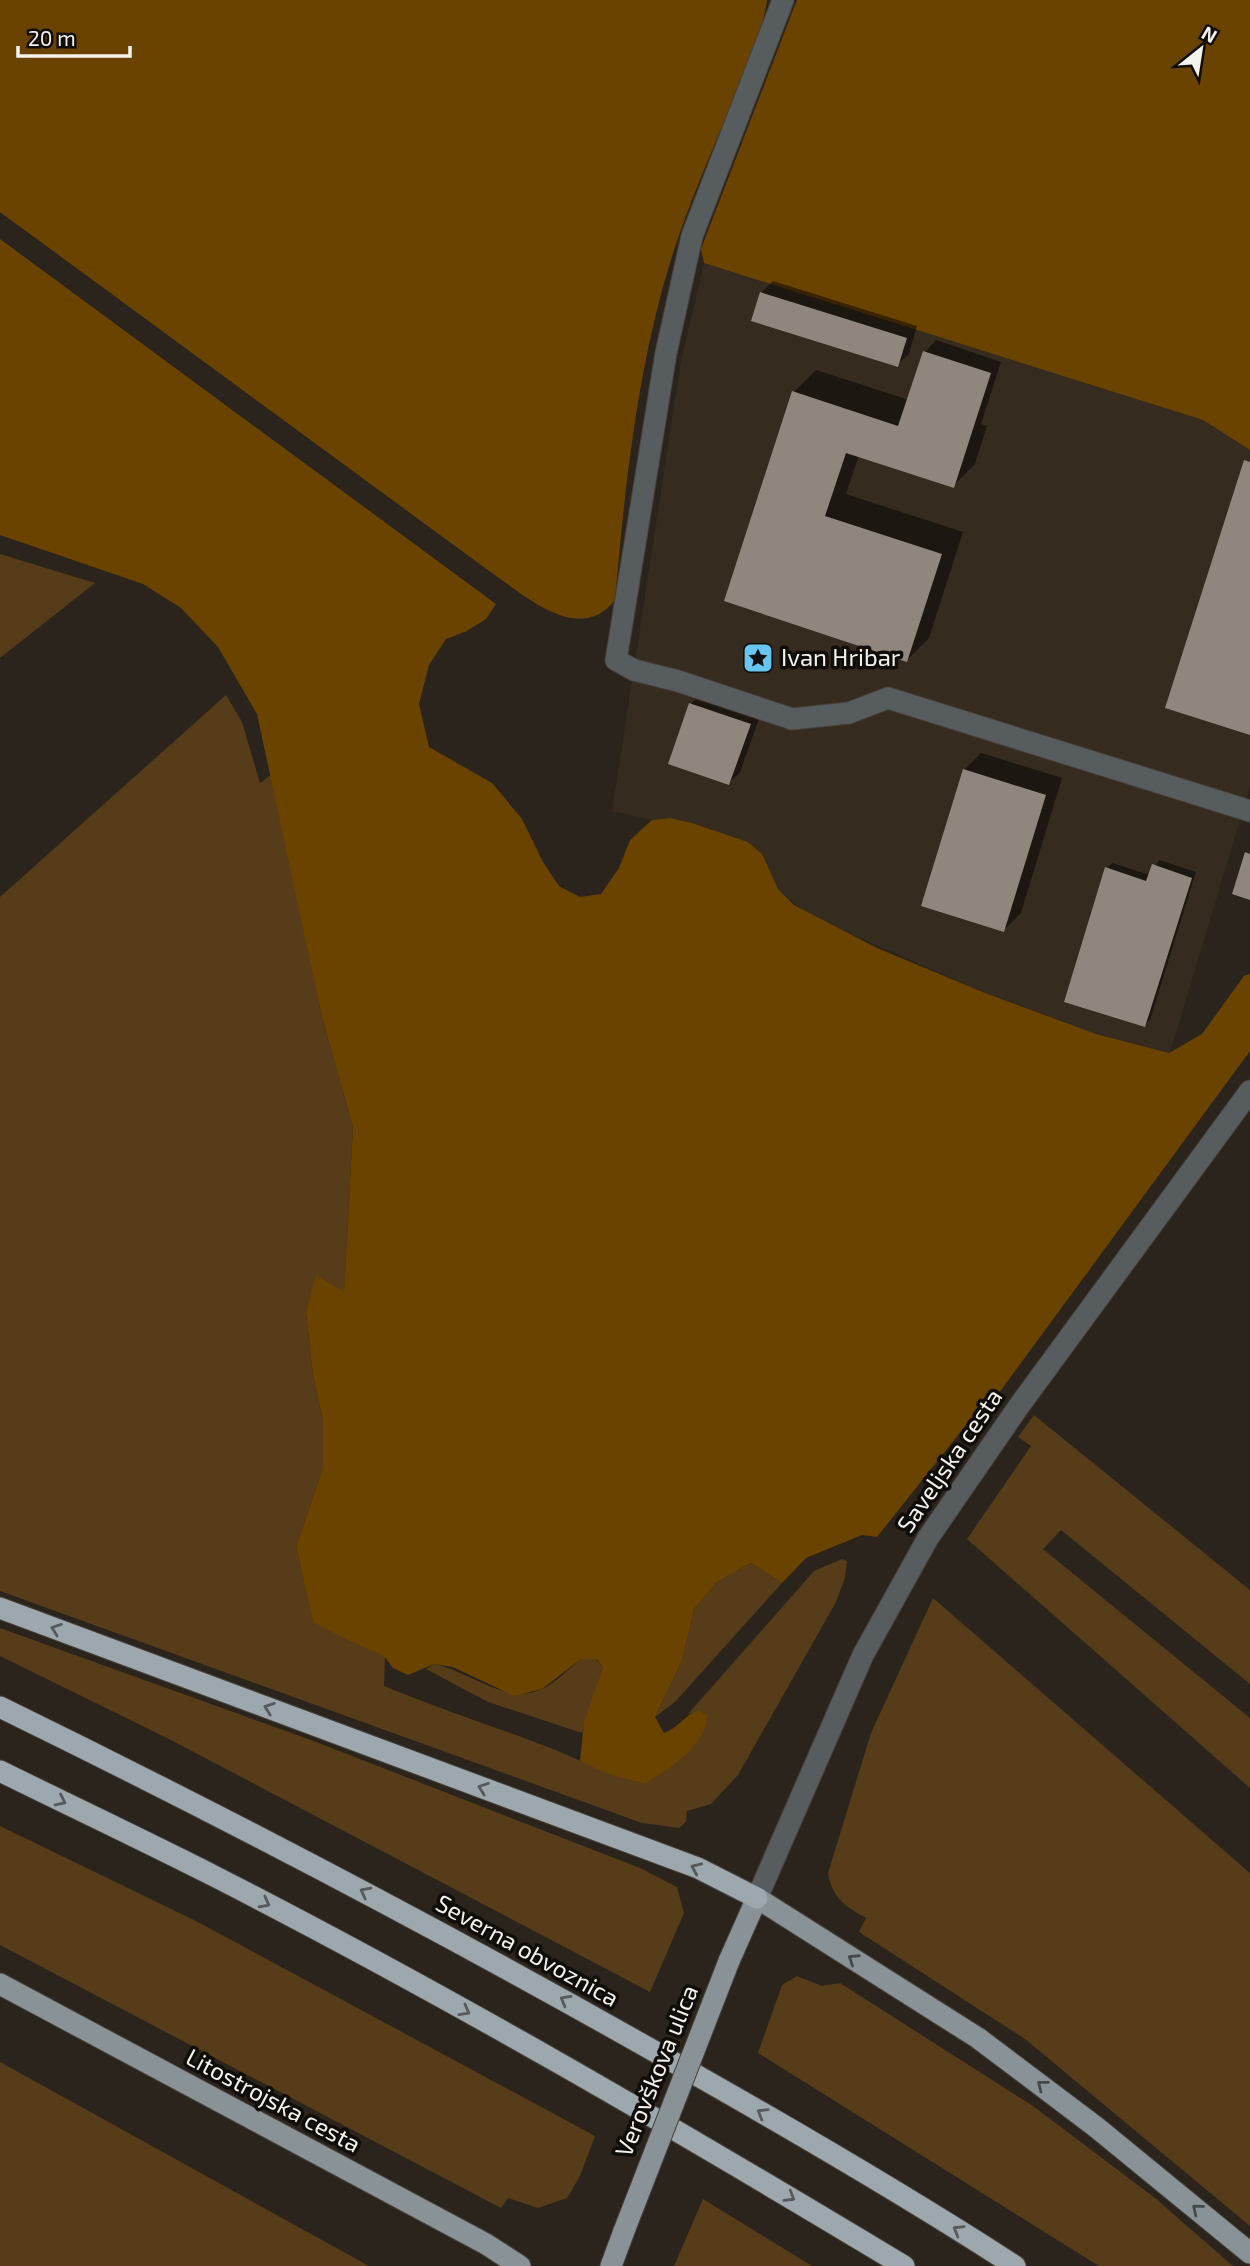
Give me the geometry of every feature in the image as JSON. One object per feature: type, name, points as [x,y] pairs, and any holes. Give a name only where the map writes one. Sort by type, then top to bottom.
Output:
[{"type":"highway","points":[[0,1608],[698,1868],[757,1898]]},
{"type":"highway","name":"Severna obvoznica","points":[[0,1707],[215,1812],[549,1991],[751,2106],[1015,2266]]},
{"type":"highway","points":[[0,1771],[214,1876],[410,1981],[726,2159],[904,2266]]},
{"type":"main road","name":"Verovškova ulica","points":[[611,2266],[729,1961],[757,1898]]},
{"type":"main road","points":[[757,1898],[978,2038],[1096,2127],[1250,2253]]},
{"type":"main road","name":"Litostrojska cesta","points":[[0,1984],[486,2244],[520,2266]]},
{"type":"street","points":[[783,0],[692,236],[666,353],[616,660],[634,670],[678,681],[792,719],[849,713],[888,698],[1250,811]]},
{"type":"street","name":"Saveljska cesta","points":[[757,1898],[863,1655],[928,1538],[1018,1406],[1250,1091]]},
{"type":"shaded area","points":[[0,0],[767,0],[752,54],[683,224],[656,315],[645,362],[630,457],[615,600],[600,613],[584,618],[567,617],[532,601],[0,212]]},
{"type":"shaded area","points":[[797,0],[1250,0],[1250,450],[1203,420],[704,263],[701,249]]},
{"type":"shaded area","points":[[0,239],[496,604],[486,619],[467,631],[446,639],[429,665],[419,704],[429,747],[492,783],[522,819],[543,862],[559,886],[580,897],[601,894],[619,868],[630,840],[652,820],[670,818],[692,823],[748,842],[762,854],[778,889],[794,905],[877,948],[985,993],[1096,1034],[1169,1053],[1202,1034],[1244,976],[1250,974],[1250,1051],[996,1397],[966,1425],[877,1537],[862,1535],[806,1558],[782,1583],[751,1563],[717,1582],[694,1609],[682,1661],[655,1717],[664,1733],[698,1710],[707,1716],[705,1727],[700,1738],[684,1756],[644,1784],[608,1774],[580,1761],[584,1722],[603,1667],[596,1659],[581,1659],[542,1689],[514,1696],[453,1667],[434,1664],[408,1675],[393,1668],[384,1656],[313,1622],[296,1546],[323,1468],[323,1420],[313,1375],[306,1313],[316,1275],[344,1292],[353,1127],[322,1017],[257,714],[218,647],[181,608],[143,584],[0,535]]},
{"type":"shaded area","points":[[704,263],[1203,420],[1250,450],[1250,787],[1170,1053],[1096,1034],[985,993],[808,915],[778,889],[762,854],[748,842],[692,823],[670,818],[651,820],[612,811],[681,361]]},
{"type":"shaded area","points":[[0,554],[95,583],[0,658]]},
{"type":"shaded area","points":[[226,695],[242,722],[260,783],[272,774],[322,1017],[353,1127],[344,1293],[306,1313],[313,1375],[323,1420],[323,1468],[296,1546],[313,1621],[349,1641],[385,1656],[384,1686],[644,1784],[698,1710],[688,1714],[814,1571],[842,1559],[847,1561],[845,1578],[836,1602],[738,1775],[711,1804],[687,1811],[686,1822],[679,1828],[642,1823],[0,1591],[0,897]]},
{"type":"shaded area","points":[[1034,1415],[1250,1590],[1250,1684],[1061,1530],[1043,1549],[1250,1718],[1250,1788],[967,1539],[1031,1446],[1018,1437]]},
{"type":"shaded area","points":[[751,1563],[782,1583],[675,1702],[655,1717],[682,1661],[694,1609],[717,1582]]},
{"type":"shaded area","points":[[933,1598],[1250,1873],[1250,2226],[1025,2039],[859,1932],[866,1918],[836,1895],[828,1873],[871,1733]]},
{"type":"shaded area","points":[[0,1628],[311,1740],[640,1868],[677,1887],[684,1913],[650,1992],[169,1739],[0,1656]]},
{"type":"shaded area","points":[[581,1659],[595,1659],[603,1667],[582,1733],[488,1702],[426,1669],[434,1664],[488,1686],[515,1693],[529,1693],[552,1683]]},
{"type":"shaded area","points":[[0,1826],[196,1921],[595,2136],[580,2176],[567,2198],[538,2208],[508,2198],[501,2208],[0,1945]]},
{"type":"shaded area","points":[[797,1976],[822,1986],[840,1983],[1033,2106],[1155,2198],[1233,2266],[1099,2266],[758,2053],[782,1985]]},
{"type":"shaded area","points":[[0,2062],[369,2266],[0,2266]]},
{"type":"shaded area","points":[[703,2199],[812,2266],[674,2266]]},
{"type":"building","points":[[760,292],[907,338],[898,367],[751,321]]},
{"type":"building","points":[[923,351],[991,373],[954,488],[846,453],[825,516],[942,554],[907,662],[724,601],[792,391],[898,426]]},
{"type":"building","points":[[1244,460],[1250,462],[1250,735],[1165,708]]},
{"type":"building","points":[[689,703],[751,724],[729,785],[668,764]]},
{"type":"building","points":[[963,769],[1046,795],[1004,932],[921,906]]},
{"type":"building","points":[[1245,852],[1250,854],[1250,900],[1232,894]]},
{"type":"building","points":[[1152,864],[1192,878],[1145,1027],[1064,1002],[1105,867],[1146,881]]},
{"type":"place","name":"Ivan Hribar","points":[[758,658]]}]
